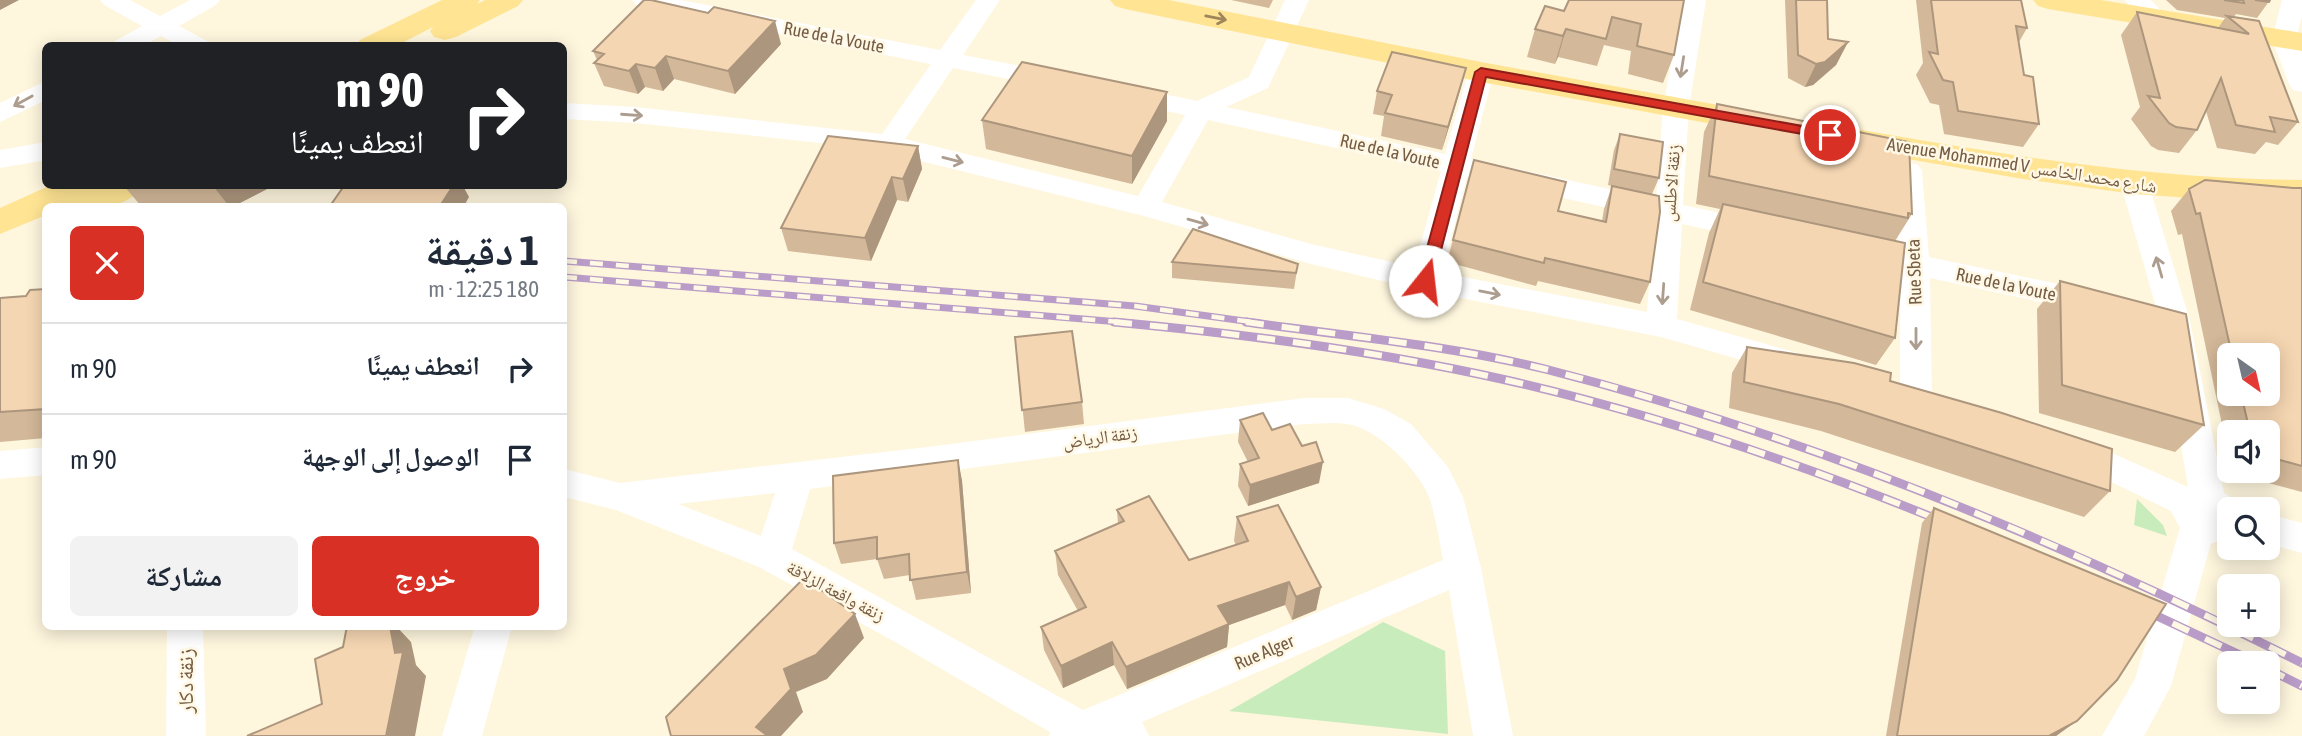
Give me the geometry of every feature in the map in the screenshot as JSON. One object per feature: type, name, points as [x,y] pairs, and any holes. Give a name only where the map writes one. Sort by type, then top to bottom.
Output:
[{"type":"main road","points":[[379,42],[465,0]]},
{"type":"main road","points":[[422,42],[508,0]]},
{"type":"main road","points":[[1125,0],[1481,72],[1784,127]]},
{"type":"main road","points":[[2048,0],[2146,9],[2293,40]]},
{"type":"main road","name":"Avenue Mohammed V شارع محمد الخامس","points":[[1825,134],[2135,185],[2194,190],[2302,191]]},
{"type":"main road","points":[[65,203],[114,189]]},
{"type":"main road","points":[[0,222],[42,210]]},
{"type":"main road","points":[[0,247],[42,219]]},
{"type":"street","points":[[112,0],[190,42]]},
{"type":"street","points":[[131,42],[208,0]]},
{"type":"street","name":"Rue de la Voute","points":[[644,0],[1081,85]]},
{"type":"street","points":[[888,144],[988,0]]},
{"type":"street","points":[[1145,207],[1201,109],[1259,82],[1297,0]]},
{"type":"street","points":[[2294,0],[2293,40],[2302,84]]},
{"type":"street","points":[[1664,5],[1693,5]]},
{"type":"street","name":"زنقة الاطلس","points":[[1661,326],[1676,108],[1693,5]]},
{"type":"street","points":[[1425,281],[1481,72]]},
{"type":"street","points":[[0,114],[42,91]]},
{"type":"street","name":"Rue de la Voute","points":[[1107,91],[1786,236]]},
{"type":"street","points":[[567,111],[635,115],[868,139],[1145,207],[1311,254],[1425,281],[1661,326],[1808,366]]},
{"type":"street","name":"Rue Sbeta","points":[[1907,149],[1915,264],[1915,396]]},
{"type":"street","points":[[0,159],[42,152]]},
{"type":"street","points":[[2135,185],[2161,318],[2210,513],[2189,559],[2157,668],[2148,736]]},
{"type":"street","name":"Rue de la Voute","points":[[1838,247],[2120,309]]},
{"type":"street","name":"زنقة الرياض","points":[[620,497],[1304,411],[1348,411],[1372,418],[1399,433],[1421,456],[1446,497],[1463,568],[1493,736]]},
{"type":"street","points":[[2044,439],[2082,452],[2210,513]]},
{"type":"street","points":[[0,465],[42,461]]},
{"type":"street","points":[[772,556],[797,476]]},
{"type":"street","name":"زنقة واقعة الزلاقة","points":[[567,486],[620,497],[772,556],[1080,733],[1129,736]]},
{"type":"street","points":[[2280,533],[2302,538]]},
{"type":"street","name":"Rue Alger","points":[[1080,733],[1463,568]]},
{"type":"street","name":"زنقة دكار","points":[[185,630],[186,736]]},
{"type":"street","points":[[462,736],[493,630]]},
{"type":"street","points":[[2122,736],[2157,668]]},
{"type":"green space","points":[[2137,499],[2163,525],[2167,536],[2134,525]]},
{"type":"green space","points":[[1383,622],[1445,651],[1448,734],[1229,711]]},
{"type":"building","points":[[644,0],[708,13],[714,7],[775,21],[728,71],[666,56],[655,68],[636,64],[629,71],[594,63],[604,54],[593,51]]},
{"type":"building","points":[[1569,0],[1684,0],[1674,55],[1637,46],[1641,24],[1612,17],[1606,39],[1566,29],[1563,36],[1535,29],[1545,6],[1564,11]]},
{"type":"building","points":[[1796,0],[1827,0],[1828,39],[1848,42],[1825,62],[1816,64],[1798,55]]},
{"type":"building","points":[[1931,0],[2021,0],[2027,28],[2016,26],[2024,75],[2033,77],[2039,124],[1958,111],[1953,82],[1943,80],[1929,52],[1938,54]]},
{"type":"building","points":[[2137,12],[2249,34],[2227,16],[2259,21],[2298,122],[2270,117],[2275,132],[2236,125],[2221,78],[2197,130],[2176,127],[2169,123],[2148,96],[2160,98]]},
{"type":"building","points":[[1392,52],[1466,68],[1448,127],[1385,113],[1392,95],[1377,91]]},
{"type":"building","points":[[1022,62],[1167,92],[1132,156],[982,120]]},
{"type":"building","points":[[1717,104],[1909,142],[1912,214],[1908,213],[1908,218],[1709,176]]},
{"type":"building","points":[[1620,134],[1663,142],[1659,178],[1614,169]]},
{"type":"building","points":[[828,136],[918,146],[903,179],[892,177],[865,238],[781,228]]},
{"type":"building","points":[[1474,160],[1566,182],[1558,211],[1606,222],[1612,186],[1659,196],[1660,212],[1650,282],[1545,258],[1544,263],[1453,240]]},
{"type":"building","points":[[2205,180],[2302,188],[2302,466],[2280,460],[2280,420],[2247,420],[2244,406],[2280,406],[2280,343],[2229,343],[2200,213],[2196,214],[2189,189]]},
{"type":"building","points":[[342,189],[451,189],[442,203],[332,203]]},
{"type":"building","points":[[1723,204],[1905,243],[1895,338],[1703,282]]},
{"type":"building","points":[[1193,229],[1298,264],[1296,273],[1172,262]]},
{"type":"building","points":[[2060,281],[2186,314],[2204,425],[2062,385]]},
{"type":"building","points":[[42,289],[42,409],[0,412],[0,298],[26,296],[30,290]]},
{"type":"building","points":[[1072,331],[1082,402],[1022,410],[1015,337]]},
{"type":"building","points":[[1747,347],[1854,363],[1891,373],[1890,381],[2002,413],[2112,449],[2110,491],[1839,404],[1744,382]]},
{"type":"building","points":[[1263,413],[1272,430],[1290,424],[1302,446],[1316,442],[1323,462],[1250,485],[1240,464],[1259,458],[1240,420]]},
{"type":"building","points":[[958,460],[967,572],[910,580],[909,554],[877,559],[877,537],[834,543],[833,476]]},
{"type":"building","points":[[1149,496],[1189,560],[1248,541],[1237,517],[1278,505],[1321,587],[1296,597],[1289,582],[1218,606],[1229,624],[1126,667],[1112,642],[1061,666],[1041,627],[1086,607],[1055,551],[1124,521],[1117,510]]},
{"type":"building","points":[[1934,508],[2166,604],[2117,680],[2077,721],[2049,736],[1897,736]]},
{"type":"building","points":[[804,578],[855,614],[816,655],[784,669],[791,689],[756,727],[768,736],[671,736],[666,717]]},
{"type":"building","points":[[346,630],[391,630],[395,653],[403,652],[386,736],[247,736],[322,704],[315,659],[343,647]]},
{"type":"railway","points":[[567,261],[1135,306],[1259,323]]},
{"type":"railway","points":[[567,277],[1132,323]]},
{"type":"railway","points":[[1114,322],[1360,352],[1562,393],[1728,442],[1837,480],[1944,522]]},
{"type":"railway","points":[[1246,322],[1434,347],[1508,361],[1643,396],[1740,426],[1837,459],[2026,534],[2119,575],[2302,663]]},
{"type":"railway","points":[[2140,608],[2231,651]]},
{"type":"railway","points":[[2280,675],[2302,686]]},
{"type":"route","points":[[1425,281],[1481,72],[1830,135]]}]
